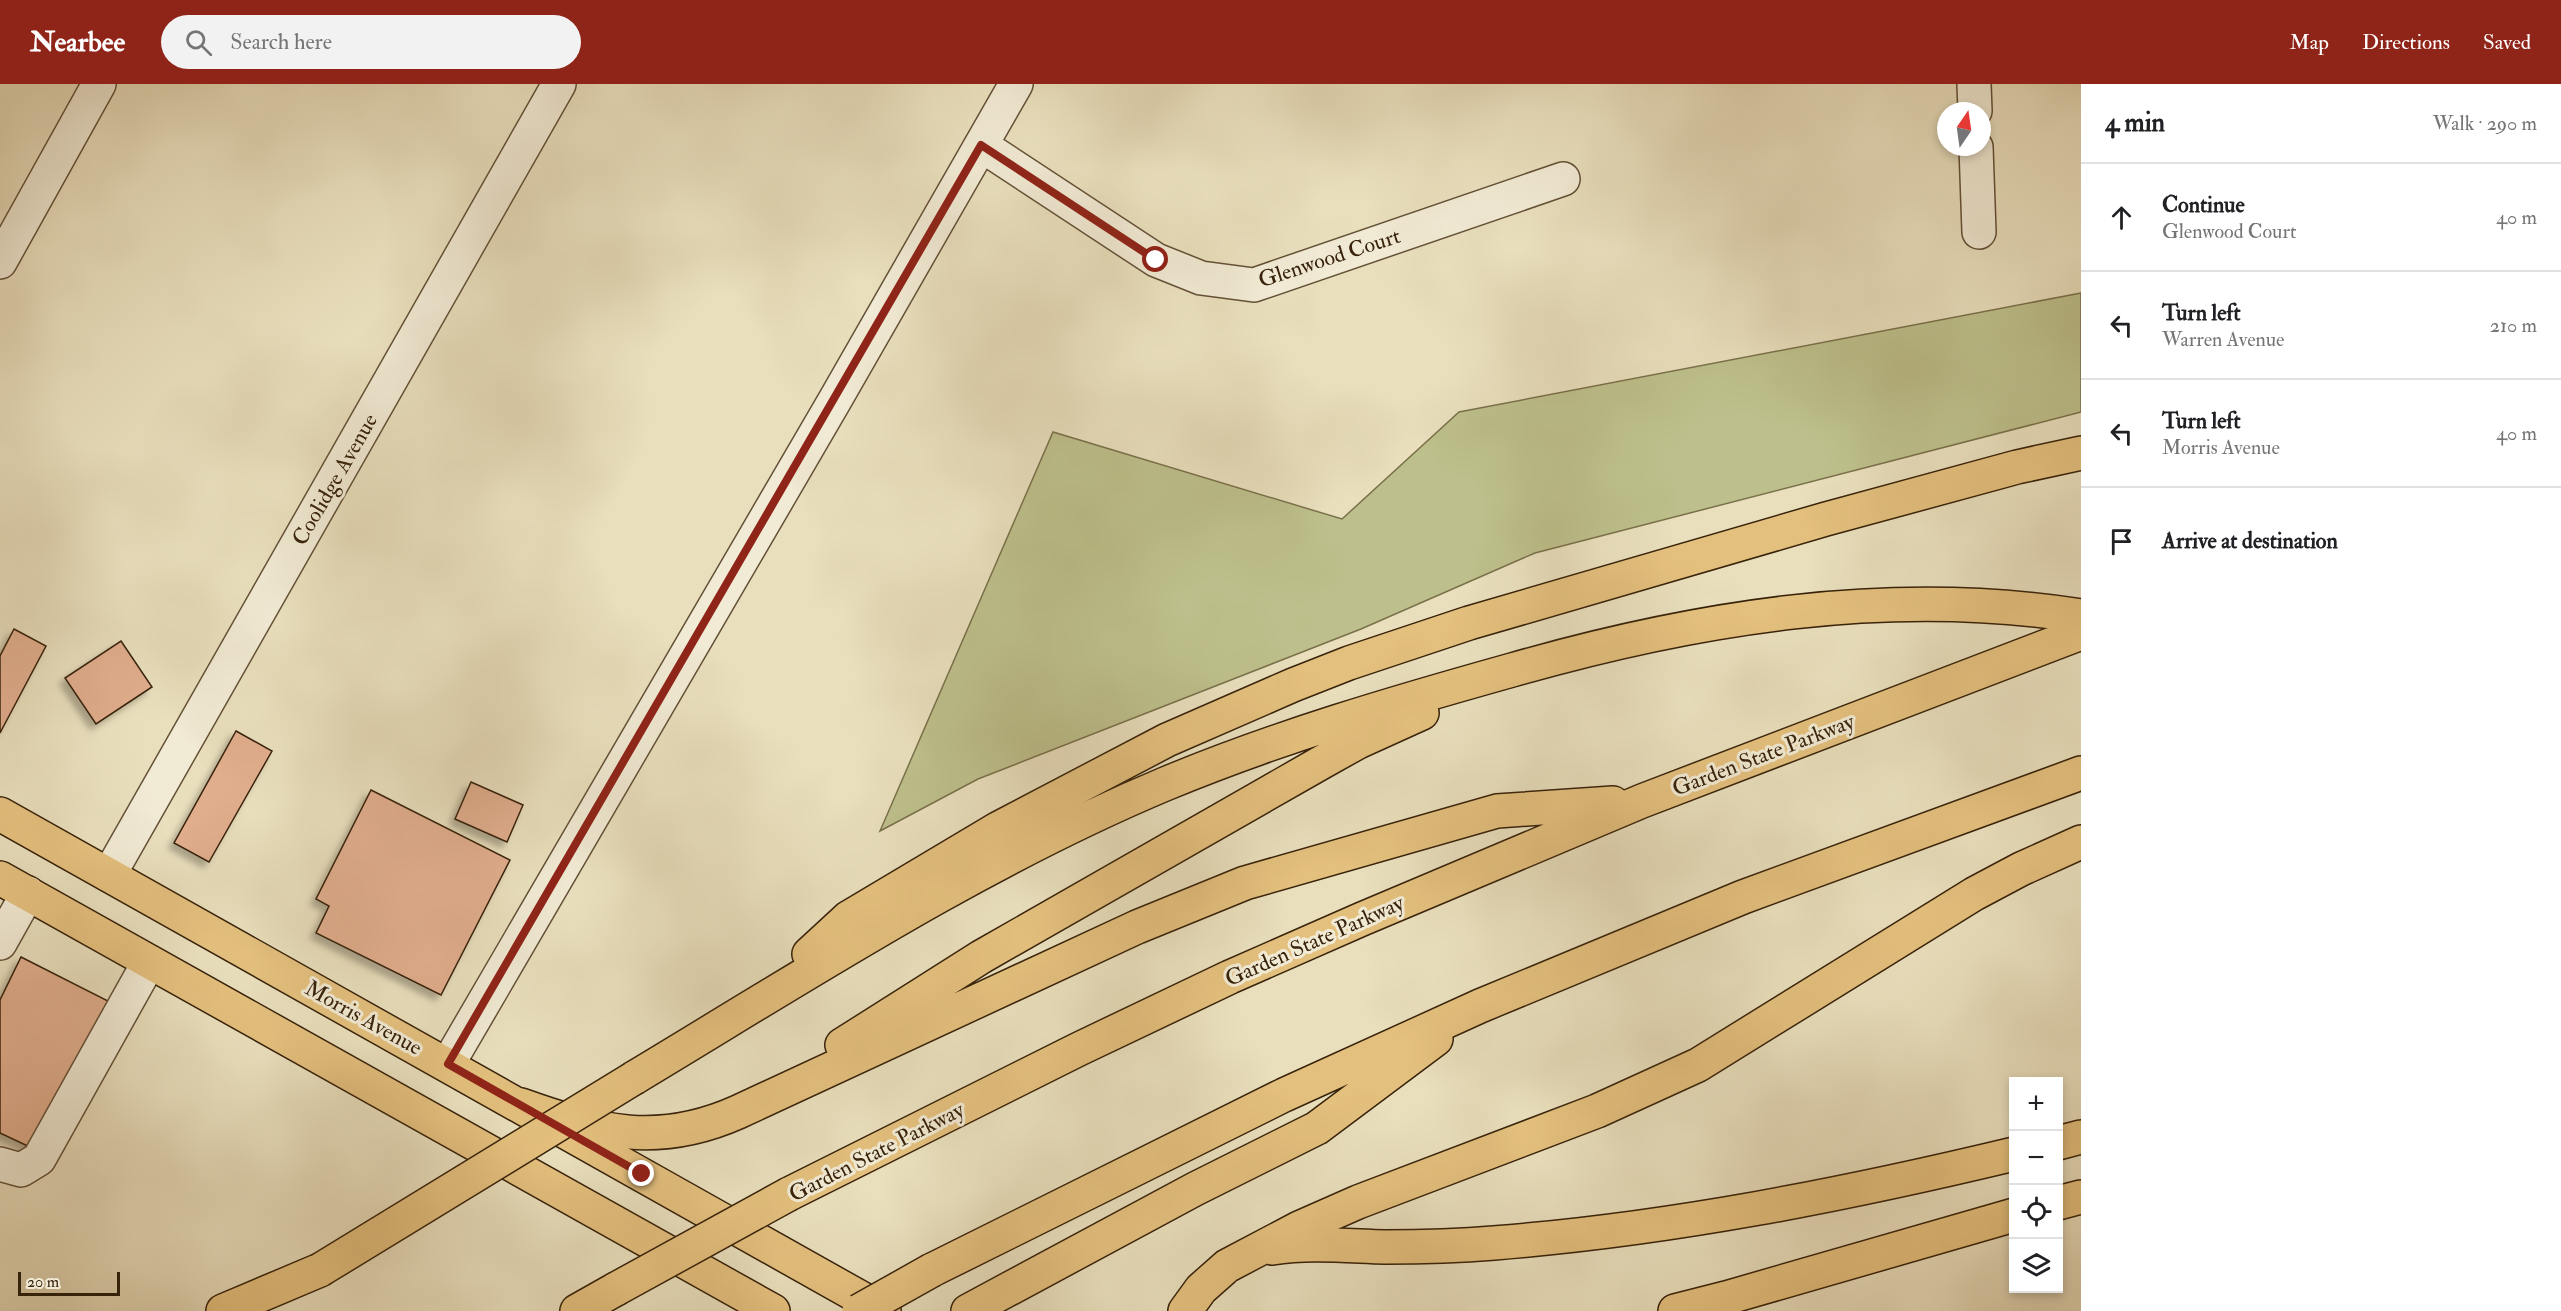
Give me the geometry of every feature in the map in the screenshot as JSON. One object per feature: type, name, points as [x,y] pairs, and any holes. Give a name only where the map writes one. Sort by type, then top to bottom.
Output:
[{"type":"main road","points":[[752,1007],[848,918],[999,828],[1109,769],[1228,712],[1349,663],[1469,623],[1826,519],[2006,470],[2081,453]]},
{"type":"main road","points":[[254,1311],[877,930],[1101,813],[1163,785],[1284,738],[1530,664],[1590,648],[1712,622],[1820,608],[1928,603],[1984,605],[2081,616]]},
{"type":"main road","name":"Garden State Parkway","points":[[577,1311],[789,1194],[1079,1048],[1230,977],[1484,866],[1642,801],[2081,633]]},
{"type":"main road","points":[[738,1112],[955,972],[1324,760],[1358,742],[1530,664]]},
{"type":"main road","points":[[859,1311],[932,1270],[1284,1095],[1480,1006],[1743,897],[2081,773]]},
{"type":"main road","points":[[521,1105],[587,1127],[634,1134],[657,1134],[697,1128],[738,1112],[1171,911],[1245,884],[1497,811],[1642,801]]},
{"type":"main road","name":"Morris Avenue","points":[[0,814],[884,1311]]},
{"type":"main road","points":[[1185,1311],[1190,1301],[1212,1278],[1244,1256],[1328,1214],[1587,1115],[1698,1065],[1974,894],[2021,869],[2081,842]]},
{"type":"main road","points":[[14,886],[772,1311]]},
{"type":"main road","points":[[975,1307],[1195,1189],[1317,1128],[1480,1006]]},
{"type":"main road","points":[[2063,1142],[2081,1137]]},
{"type":"main road","points":[[1244,1256],[1263,1250],[1302,1245],[1440,1246],[1607,1232],[1769,1206],[1926,1175],[2009,1155]]},
{"type":"main road","points":[[2063,1202],[2081,1197]]},
{"type":"main road","points":[[1675,1311],[2009,1216]]},
{"type":"main road","points":[[223,1311],[320,1270]]},
{"type":"main road","points":[[274,1311],[320,1270]]},
{"type":"main road","points":[[1708,1311],[1782,1282]]},
{"type":"street","points":[[0,262],[99,84]]},
{"type":"street","name":"Coolidge Avenue","points":[[109,875],[559,84]]},
{"type":"street","points":[[448,1064],[1016,84]]},
{"type":"street","points":[[1974,84],[1975,102]]},
{"type":"street","name":"Glenwood Court","points":[[981,145],[1156,260],[1201,278],[1254,285],[1563,179]]},
{"type":"street","points":[[1976,156],[1978,231]]},
{"type":"street","points":[[0,943],[14,886]]},
{"type":"street","points":[[0,1164],[21,1170],[39,1159],[149,962]]},
{"type":"green space","points":[[2081,293],[2081,412],[1535,553],[1361,629],[978,779],[880,831],[1053,432],[1342,519],[1459,412]]},
{"type":"building","points":[[14,629],[46,646],[0,733],[0,656]]},
{"type":"building","points":[[121,641],[152,687],[96,724],[65,678]]},
{"type":"building","points":[[236,731],[272,751],[209,862],[174,843]]},
{"type":"building","points":[[471,782],[523,805],[507,842],[455,819]]},
{"type":"building","points":[[371,790],[510,860],[441,995],[316,933],[329,906],[316,899]]},
{"type":"building","points":[[21,957],[108,1001],[34,1149],[0,1133],[0,1000]]},
{"type":"route","points":[[642,1174],[448,1064],[836,400],[981,145],[1156,260]]}]
